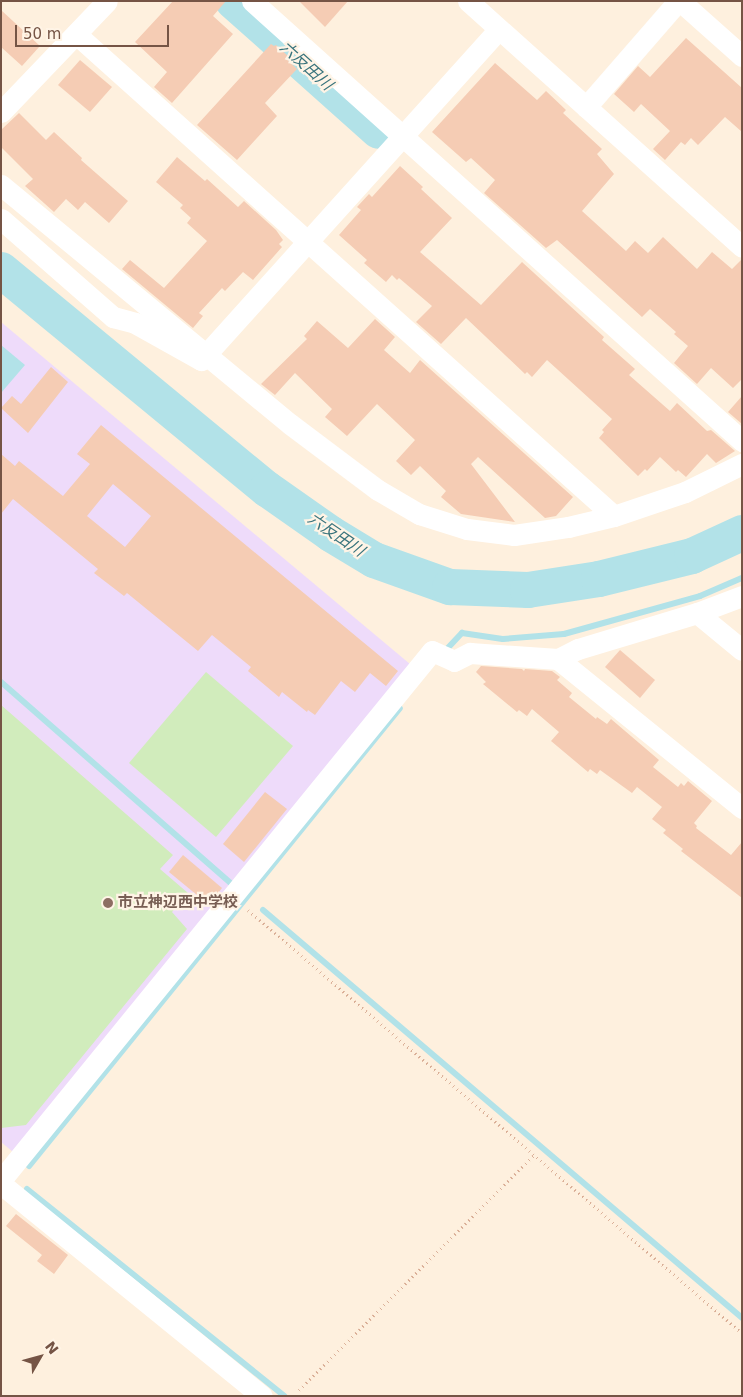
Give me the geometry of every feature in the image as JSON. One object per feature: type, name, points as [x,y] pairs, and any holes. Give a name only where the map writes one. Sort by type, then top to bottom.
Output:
[{"type":"street","points":[[1,112],[107,1]]},
{"type":"street","points":[[252,1],[742,441]]},
{"type":"street","points":[[468,1],[742,247]]},
{"type":"street","points":[[586,107],[679,1],[742,56]]},
{"type":"street","points":[[1,219],[112,317],[135,323],[201,360],[499,29]]},
{"type":"street","points":[[76,34],[614,516]]},
{"type":"street","points":[[1,184],[304,435],[378,490],[419,514],[467,529],[514,535],[568,527],[614,516],[685,492],[742,464]]},
{"type":"street","points":[[1,1180],[432,651],[454,662],[470,653],[558,659],[578,649],[742,596]]},
{"type":"street","points":[[697,612],[742,650]]},
{"type":"street","points":[[558,659],[742,808]]},
{"type":"street","points":[[1,1184],[262,1396]]},
{"type":"path","points":[[246,908],[742,1333]]},
{"type":"path","points":[[299,1390],[534,1155]]},
{"type":"shaded area","name":"市立神辺西中学校","points":[[1,322],[410,664],[13,1152],[1,1142]]},
{"type":"green space","points":[[206,672],[293,746],[216,837],[129,763]]},
{"type":"green space","points":[[1,705],[173,855],[160,869],[188,893],[172,912],[187,929],[26,1125],[1,1128]]},
{"type":"water","points":[[1,345],[25,365],[1,393]]},
{"type":"building","points":[[173,1],[226,1],[213,16],[233,34],[172,103],[154,87],[167,72],[135,42]]},
{"type":"building","points":[[299,1],[348,1],[325,27]]},
{"type":"building","points":[[1,10],[40,46],[22,66],[1,47]]},
{"type":"building","points":[[686,38],[742,88],[742,132],[725,117],[698,145],[691,138],[685,145],[681,142],[665,160],[653,149],[670,131],[641,104],[634,112],[614,94],[638,66],[650,77]]},
{"type":"building","points":[[271,44],[276,45],[288,56],[286,58],[297,69],[265,103],[277,116],[237,160],[197,125]]},
{"type":"building","points":[[80,60],[112,87],[90,112],[58,85]]},
{"type":"building","points":[[495,63],[537,100],[546,91],[566,110],[563,113],[602,149],[597,154],[614,174],[582,211],[626,251],[635,241],[648,253],[663,237],[697,269],[712,252],[732,269],[742,259],[742,379],[733,388],[711,368],[697,384],[674,363],[688,346],[674,334],[676,332],[650,309],[642,317],[557,240],[546,248],[484,193],[495,180],[471,158],[466,162],[432,132]]},
{"type":"building","points":[[19,113],[46,140],[54,132],[82,158],[81,160],[128,201],[109,223],[85,202],[78,210],[66,199],[54,212],[25,186],[33,179],[1,147],[1,130]]},
{"type":"building","points":[[177,157],[205,181],[207,179],[238,207],[244,201],[276,230],[283,240],[279,244],[282,247],[253,280],[243,272],[225,291],[222,288],[199,313],[203,316],[193,328],[122,269],[130,260],[164,288],[207,241],[187,223],[191,218],[180,208],[183,205],[156,182]]},
{"type":"building","points":[[400,166],[452,218],[420,252],[481,305],[522,262],[604,337],[602,340],[635,369],[629,375],[670,411],[677,403],[707,431],[711,430],[735,451],[716,463],[707,454],[686,477],[678,470],[676,472],[660,457],[647,471],[645,469],[638,476],[599,438],[604,432],[602,430],[612,419],[547,360],[532,377],[527,372],[525,374],[466,318],[441,344],[416,322],[432,306],[399,278],[397,280],[392,275],[386,282],[364,263],[367,260],[339,235],[361,210],[357,207],[369,194],[372,197]]},
{"type":"building","points":[[375,319],[395,337],[384,350],[410,373],[420,360],[573,497],[556,516],[545,518],[478,457],[471,464],[515,522],[461,514],[441,497],[446,491],[420,466],[411,475],[396,461],[415,440],[377,404],[347,436],[325,417],[332,409],[295,373],[275,395],[261,384],[307,339],[304,336],[317,321],[348,348]]},
{"type":"building","points":[[51,367],[68,382],[28,433],[1,408],[12,396],[21,404]]},
{"type":"building","points":[[742,396],[742,424],[728,412]]},
{"type":"building","points":[[101,425],[398,671],[386,686],[370,673],[355,692],[341,681],[315,715],[308,710],[307,712],[282,692],[279,697],[248,671],[251,667],[212,635],[198,651],[127,593],[124,596],[94,573],[98,569],[13,499],[1,514],[1,454],[15,466],[19,461],[63,496],[90,464],[77,454]],"holes":[[[113,484],[151,516],[125,547],[87,516]]]},
{"type":"building","points":[[620,650],[655,680],[640,698],[605,667]]},
{"type":"building","points":[[481,666],[522,669],[524,671],[525,669],[552,671],[560,677],[557,680],[572,693],[569,697],[596,719],[597,717],[607,724],[611,719],[659,760],[653,767],[678,787],[681,783],[684,786],[688,781],[712,801],[694,823],[697,826],[696,828],[731,855],[742,842],[742,898],[681,851],[683,849],[663,833],[666,830],[652,819],[662,807],[637,787],[632,793],[600,770],[597,774],[590,769],[588,772],[551,741],[559,732],[532,709],[527,716],[519,710],[517,712],[483,684],[486,682],[476,672]]},
{"type":"building","points":[[265,792],[287,809],[244,862],[223,844]]},
{"type":"building","points":[[183,855],[222,888],[209,905],[169,872]]},
{"type":"building","points":[[16,1214],[68,1255],[54,1274],[37,1261],[42,1255],[6,1226]]},
{"type":"waterway","name":"六反田川","points":[[233,1],[379,131]]},
{"type":"waterway","name":"六反田川","points":[[1,270],[267,489],[331,534],[374,560],[450,587],[528,590],[599,579],[692,556],[742,533]]},
{"type":"waterway","points":[[445,651],[462,633],[503,639],[564,634],[700,596],[742,578]]},
{"type":"waterway","points":[[1,682],[232,884]]},
{"type":"waterway","points":[[29,1166],[400,708]]},
{"type":"waterway","points":[[263,910],[742,1318]]},
{"type":"waterway","points":[[27,1189],[284,1396]]},
{"type":"place","name":"市立神辺西中学校","points":[[108,903]]}]
